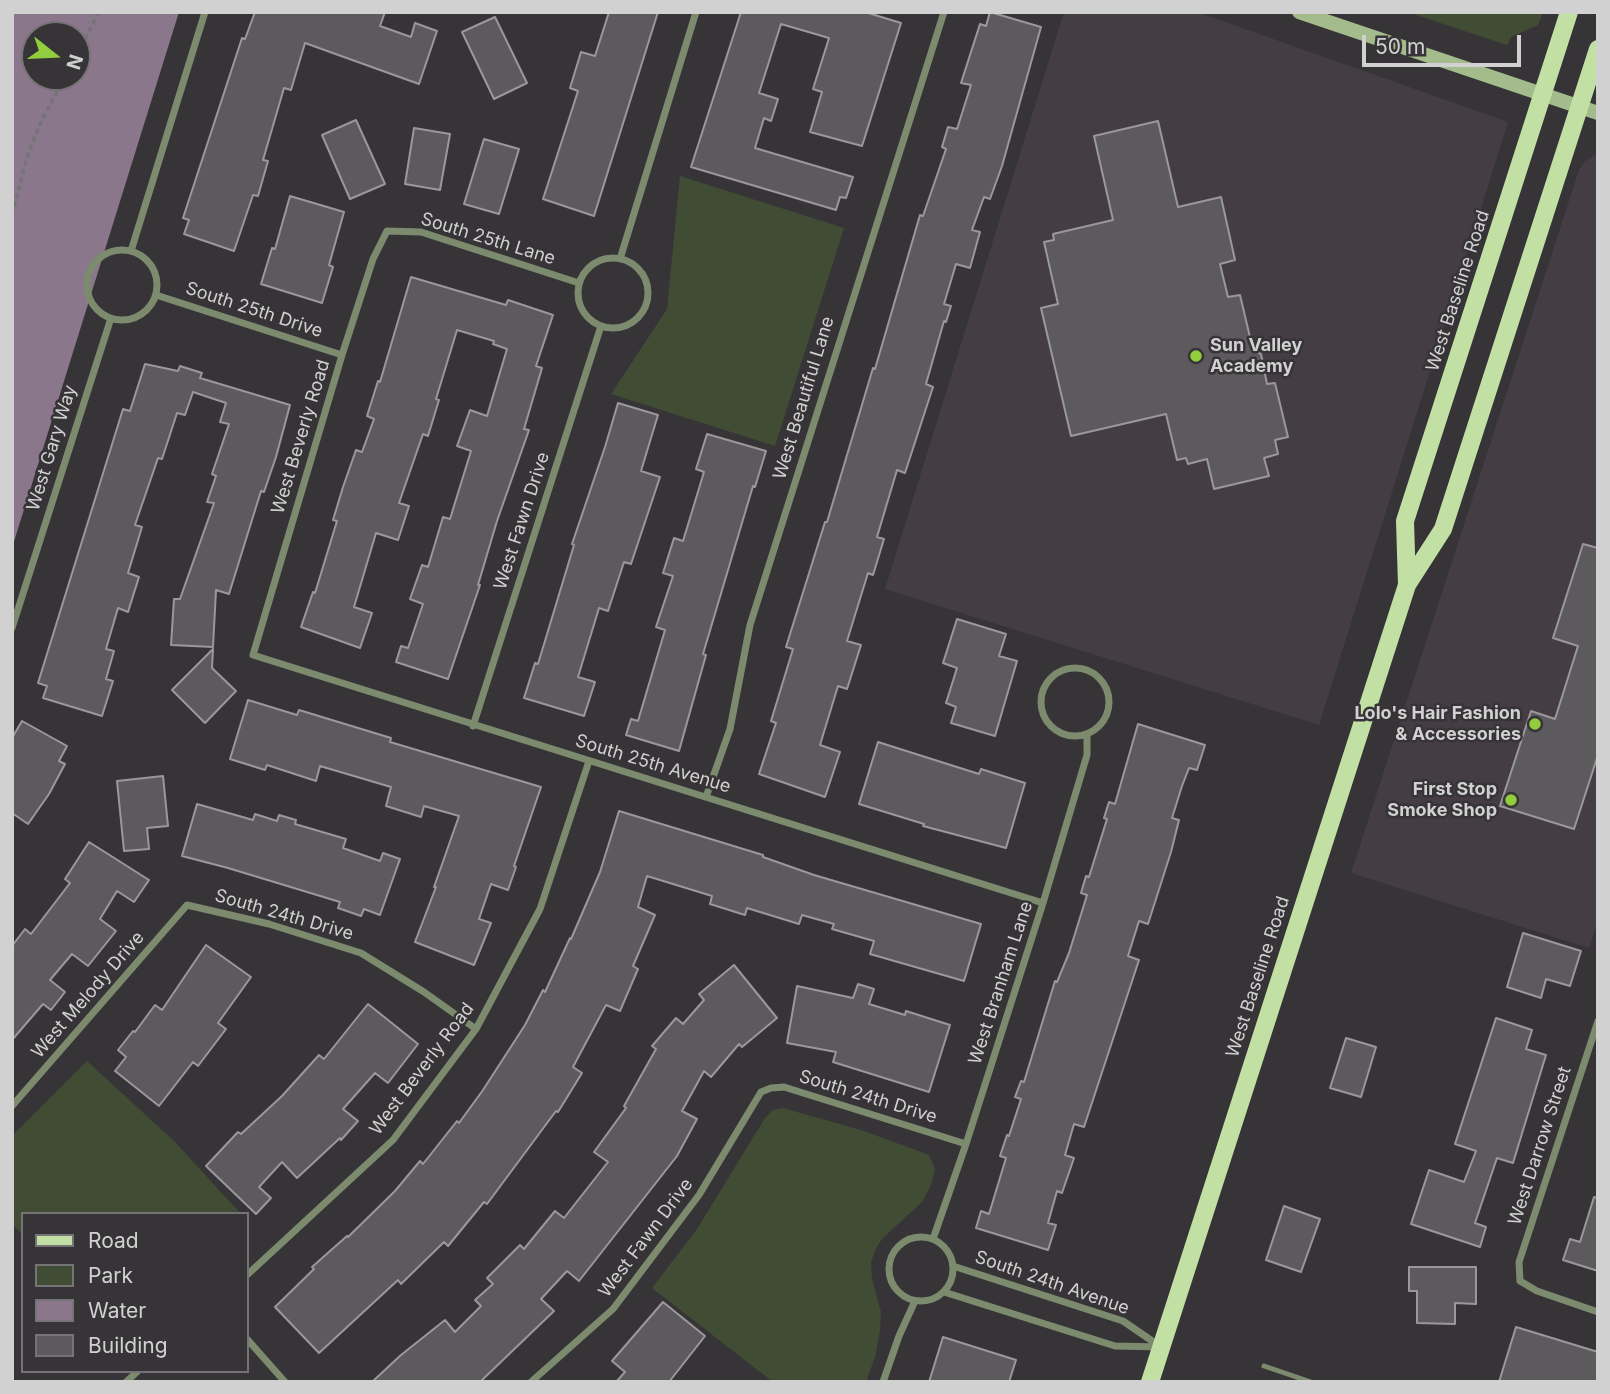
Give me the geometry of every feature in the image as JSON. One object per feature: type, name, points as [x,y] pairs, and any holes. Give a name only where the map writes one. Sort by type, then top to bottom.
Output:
[{"type":"main road","name":"West Baseline Road","points":[[1407,585],[1405,521],[1569,12]]},
{"type":"main road","name":"West Baseline Road","points":[[1150,1382],[1407,585],[1443,529],[1598,49]]},
{"type":"street","points":[[131,251],[205,12]]},
{"type":"street","points":[[620,259],[696,12]]},
{"type":"street","name":"West Beautiful Lane","points":[[706,797],[730,729],[750,625],[944,12]]},
{"type":"street","points":[[1299,12],[1598,113]]},
{"type":"street","name":"South 25th Lane","points":[[387,231],[421,232],[579,284]]},
{"type":"street","name":"West Beverly Road","points":[[253,655],[342,355],[373,259],[387,231]]},
{"type":"street","points":[[131,251],[141,255],[155,273],[156,295],[151,305],[133,318],[111,318],[95,307],[88,289],[88,279],[91,270],[103,256],[112,252],[131,251]]},
{"type":"street","points":[[611,258],[620,259],[638,269],[644,277],[647,298],[639,316],[631,323],[621,327],[601,326],[592,321],[580,304],[579,284],[588,268],[595,263],[611,258]]},
{"type":"street","name":"South 25th Drive","points":[[156,295],[342,355]]},
{"type":"street","name":"West Gary Way","points":[[12,628],[111,318]]},
{"type":"street","name":"West Fawn Drive","points":[[473,726],[601,326]]},
{"type":"street","name":"South 25th Avenue","points":[[253,655],[1043,904]]},
{"type":"street","points":[[1081,668],[1101,680],[1107,690],[1108,712],[1103,722],[1087,734],[1076,737],[1065,735],[1048,723],[1043,714],[1043,691],[1049,680],[1058,673],[1081,668]]},
{"type":"street","name":"West Branham Lane","points":[[933,1239],[1043,904],[1087,755],[1087,734]]},
{"type":"street","name":"West Beverly Road","points":[[248,1274],[393,1140],[476,1029],[540,909],[589,761]]},
{"type":"street","name":"South 24th Drive","points":[[187,905],[269,924],[361,953],[424,992],[476,1029]]},
{"type":"street","name":"West Melody Drive","points":[[12,1105],[187,905]]},
{"type":"street","name":"West Darrow Street","points":[[1598,1021],[1518,1262],[1520,1281],[1536,1291],[1598,1312]]},
{"type":"street","name":"South 24th Drive","points":[[761,1092],[784,1087],[966,1144]]},
{"type":"street","name":"West Fawn Drive","points":[[531,1382],[613,1309],[699,1195],[761,1092]]},
{"type":"street","points":[[923,1237],[933,1239],[947,1250],[953,1266],[951,1280],[944,1292],[925,1301],[905,1298],[891,1281],[890,1260],[902,1242],[923,1237]]},
{"type":"street","name":"South 24th Avenue","points":[[953,1266],[1123,1321],[1162,1347]]},
{"type":"street","points":[[944,1292],[1115,1346],[1162,1347]]},
{"type":"street","points":[[883,1382],[915,1301]]},
{"type":"street","points":[[248,1340],[285,1382]]},
{"type":"lane","points":[[1264,1366],[1311,1382]]},
{"type":"path","points":[[12,215],[27,157],[58,91]]},
{"type":"shaded area","name":"Sun Valley Academy","points":[[1064,12],[1197,12],[1508,122],[1319,725],[885,589]]},
{"type":"shaded area","points":[[1598,153],[1598,922],[1589,948],[1351,873],[1579,170],[1584,162]]},
{"type":"green space","points":[[1407,12],[1543,12],[1538,25],[1511,37],[1507,45]]},
{"type":"green space","points":[[680,176],[844,228],[775,446],[611,394],[667,309]]},
{"type":"green space","points":[[87,1061],[175,1142],[239,1212],[21,1212],[21,1233],[12,1224],[12,1136]]},
{"type":"green space","points":[[783,1108],[864,1131],[929,1155],[935,1169],[931,1185],[922,1202],[882,1239],[875,1250],[871,1263],[872,1279],[881,1312],[880,1330],[876,1354],[866,1382],[773,1382],[652,1288],[697,1229],[765,1118],[773,1110]]},
{"type":"water","points":[[12,12],[179,12],[12,548]]},
{"type":"building","points":[[255,12],[385,12],[380,26],[411,37],[415,23],[437,31],[419,84],[305,43],[291,90],[284,88],[263,160],[268,161],[258,196],[253,195],[234,251],[184,234],[189,220],[183,218],[242,38],[245,39]]},
{"type":"building","points":[[609,12],[658,12],[594,216],[543,199],[578,91],[570,88],[581,52],[595,56]]},
{"type":"building","points":[[741,12],[865,12],[901,23],[862,146],[810,132],[822,92],[813,89],[829,38],[781,24],[759,93],[778,99],[771,121],[764,118],[755,148],[853,177],[846,198],[840,197],[836,210],[691,167]]},
{"type":"building","points":[[990,12],[1041,27],[1002,166],[990,199],[984,197],[972,230],[980,232],[970,268],[956,264],[944,304],[951,306],[926,384],[933,387],[905,473],[897,470],[877,537],[884,539],[873,575],[868,573],[847,641],[861,645],[847,689],[838,686],[820,745],[840,752],[825,797],[759,774],[776,723],[771,721],[793,649],[786,647],[873,368],[875,369],[920,215],[923,216],[946,149],[942,147],[948,127],[957,129],[971,85],[961,83],[980,24],[986,26]]},
{"type":"building","points":[[495,17],[527,83],[494,99],[462,32]]},
{"type":"building","points":[[356,120],[385,184],[350,199],[322,135]]},
{"type":"building","points":[[1158,121],[1178,207],[1221,197],[1235,260],[1220,264],[1228,297],[1240,295],[1253,350],[1261,354],[1267,384],[1275,383],[1288,437],[1275,440],[1278,454],[1264,458],[1269,476],[1214,489],[1207,459],[1188,464],[1186,458],[1177,460],[1166,414],[1071,436],[1041,308],[1058,304],[1044,242],[1054,240],[1053,234],[1113,220],[1094,136]]},
{"type":"building","points":[[414,128],[450,134],[440,190],[405,184]]},
{"type":"building","points":[[484,139],[519,149],[499,214],[464,204]]},
{"type":"building","points":[[290,196],[344,212],[329,265],[333,267],[322,303],[261,284],[272,248],[275,249]]},
{"type":"building","points":[[411,277],[506,305],[508,300],[553,315],[536,366],[542,368],[524,429],[529,430],[497,521],[480,585],[448,679],[396,662],[401,646],[408,648],[423,604],[410,599],[422,565],[428,567],[443,517],[450,519],[471,451],[457,446],[470,410],[487,416],[507,349],[493,344],[494,341],[457,330],[428,436],[423,434],[399,503],[409,506],[398,540],[376,533],[354,607],[372,613],[360,648],[301,627],[313,592],[315,593],[337,521],[333,520],[343,487],[356,450],[362,452],[374,419],[367,416],[378,381],[380,382]]},
{"type":"building","points":[[145,364],[178,371],[180,366],[202,373],[200,378],[290,405],[276,457],[264,492],[261,491],[229,594],[216,590],[213,647],[171,645],[174,599],[180,599],[214,503],[207,502],[216,476],[212,474],[229,424],[220,422],[226,403],[193,392],[185,415],[177,413],[162,459],[158,458],[135,525],[142,527],[128,573],[139,577],[128,612],[118,608],[106,649],[114,651],[106,679],[113,681],[102,716],[43,698],[47,686],[38,683],[123,409],[130,411]]},
{"type":"building","points":[[618,403],[658,415],[641,471],[660,477],[631,564],[624,562],[608,611],[599,608],[578,677],[595,682],[584,716],[524,698],[535,663],[538,664],[574,545],[572,544]]},
{"type":"building","points":[[707,434],[766,451],[703,654],[706,655],[679,751],[626,735],[631,719],[638,721],[665,630],[656,627],[673,576],[663,573],[674,538],[683,541],[704,472],[696,469]]},
{"type":"building","points":[[1583,544],[1598,548],[1598,755],[1574,829],[1500,806],[1531,711],[1555,719],[1578,646],[1553,638]]},
{"type":"building","points":[[957,619],[1006,634],[999,656],[1017,661],[995,736],[951,723],[956,707],[946,703],[957,668],[943,663]]},
{"type":"building","points":[[213,649],[212,668],[236,691],[205,723],[172,690]]},
{"type":"building","points":[[248,700],[297,715],[299,710],[391,738],[390,742],[541,787],[508,890],[491,884],[479,919],[491,923],[474,965],[415,942],[459,816],[424,806],[421,817],[386,806],[391,787],[320,766],[316,781],[267,765],[265,770],[230,759]]},
{"type":"building","points":[[22,721],[67,746],[59,761],[65,764],[49,794],[28,824],[12,813],[12,738]]},
{"type":"building","points":[[1138,724],[1205,745],[1197,770],[1189,768],[1182,786],[1172,818],[1179,820],[1148,924],[1139,921],[1128,956],[1139,960],[1084,1127],[1074,1124],[1065,1155],[1074,1158],[1062,1193],[1057,1191],[1048,1223],[1056,1225],[1048,1250],[976,1228],[981,1211],[989,1214],[1006,1158],[1000,1156],[1021,1099],[1015,1097],[1021,1081],[1024,1082],[1055,981],[1057,982],[1069,953],[1087,895],[1081,893],[1086,876],[1089,877],[1107,819],[1104,818],[1109,802],[1115,804]]},
{"type":"building","points":[[878,742],[979,774],[981,769],[1025,783],[1006,848],[923,826],[924,824],[859,804]]},
{"type":"building","points":[[163,776],[168,826],[147,828],[149,849],[124,851],[117,781]]},
{"type":"building","points":[[197,804],[253,820],[255,814],[277,821],[279,815],[296,820],[295,824],[346,839],[343,848],[380,861],[383,853],[400,859],[380,915],[364,909],[361,916],[338,908],[340,902],[182,856]]},
{"type":"building","points":[[619,811],[763,855],[814,875],[981,924],[964,981],[870,954],[874,941],[832,929],[834,924],[802,915],[799,924],[747,908],[745,915],[710,904],[712,896],[647,876],[638,907],[655,915],[633,966],[638,969],[620,1011],[606,1005],[573,1067],[582,1073],[558,1112],[556,1111],[487,1204],[484,1202],[448,1246],[444,1242],[401,1284],[398,1280],[319,1353],[275,1307],[314,1269],[312,1267],[348,1237],[395,1191],[420,1161],[423,1164],[457,1121],[459,1123],[483,1090],[525,1025],[543,990],[545,992],[571,939],[600,872]]},
{"type":"building","points":[[89,842],[149,880],[134,902],[117,891],[100,919],[116,931],[88,966],[72,954],[50,980],[65,992],[51,1010],[43,1004],[12,1040],[12,946],[25,929],[31,934],[70,883],[65,879]]},
{"type":"building","points":[[1523,933],[1581,951],[1570,986],[1546,979],[1541,998],[1507,987]]},
{"type":"building","points":[[206,945],[251,977],[218,1023],[226,1029],[198,1066],[193,1062],[159,1106],[115,1071],[126,1057],[118,1050],[155,1005],[162,1010]]},
{"type":"building","points":[[734,965],[777,1018],[742,1047],[739,1044],[711,1077],[704,1071],[682,1111],[697,1119],[677,1156],[579,1281],[567,1271],[541,1299],[554,1311],[480,1382],[372,1382],[445,1320],[455,1332],[481,1306],[475,1300],[493,1284],[487,1278],[520,1245],[524,1249],[555,1211],[564,1218],[608,1162],[594,1152],[626,1108],[624,1106],[656,1049],[652,1046],[676,1018],[683,1024],[704,1000],[699,994]]},
{"type":"building","points":[[858,984],[874,989],[869,1004],[905,1015],[906,1011],[950,1025],[929,1092],[833,1062],[836,1052],[787,1043],[797,986],[853,998]]},
{"type":"building","points":[[368,1004],[418,1044],[388,1083],[375,1073],[343,1109],[358,1121],[341,1140],[340,1138],[297,1178],[282,1162],[259,1187],[271,1198],[256,1214],[206,1166],[238,1132],[241,1134],[282,1096],[319,1055],[324,1059]]},
{"type":"building","points":[[1496,1018],[1532,1030],[1526,1049],[1546,1055],[1513,1163],[1497,1158],[1475,1223],[1486,1227],[1480,1247],[1411,1224],[1429,1170],[1464,1182],[1476,1151],[1455,1144]]},
{"type":"building","points":[[1346,1038],[1376,1047],[1361,1097],[1330,1088]]},
{"type":"building","points":[[1594,1197],[1598,1198],[1598,1271],[1563,1260],[1570,1239],[1580,1242]]},
{"type":"building","points":[[1284,1206],[1320,1219],[1301,1272],[1266,1260]]},
{"type":"building","points":[[1409,1267],[1476,1267],[1476,1304],[1455,1303],[1455,1324],[1417,1323],[1417,1291],[1409,1291]]},
{"type":"building","points":[[663,1302],[705,1336],[669,1382],[616,1382],[625,1372],[612,1361]]},
{"type":"building","points":[[1516,1327],[1598,1352],[1598,1382],[1499,1382]]},
{"type":"building","points":[[943,1337],[1016,1360],[1009,1382],[929,1382]]},
{"type":"place","name":"Sun Valley Academy","points":[[1196,356]]},
{"type":"place","name":"Lolo's Hair Fashion & Accessories","points":[[1535,724]]},
{"type":"place","name":"First Stop Smoke Shop","points":[[1511,800]]}]
